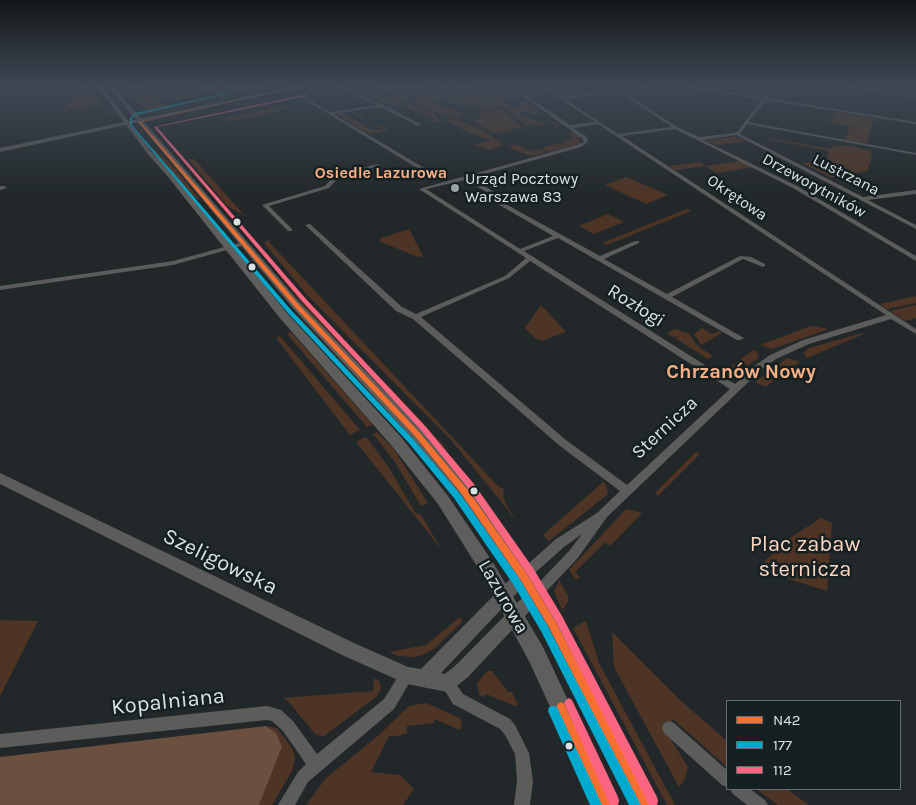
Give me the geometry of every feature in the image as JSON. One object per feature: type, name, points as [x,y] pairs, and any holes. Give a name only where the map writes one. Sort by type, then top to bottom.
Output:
[{"type":"main road","name":"Lazurowa","points":[[128,124],[236,246],[297,306],[445,466],[535,595],[591,697],[645,805]]},
{"type":"main road","name":"Lazurowa","points":[[141,124],[236,246],[283,315],[411,458],[459,524],[515,616],[555,694],[606,805]]},
{"type":"street","points":[[0,148],[119,124]]},
{"type":"street","points":[[347,124],[424,170]]},
{"type":"street","points":[[422,189],[584,143],[584,137],[563,124]]},
{"type":"street","points":[[568,127],[595,124]]},
{"type":"street","name":"Okrętowa","points":[[600,124],[916,332]]},
{"type":"street","name":"Drzeworytników","points":[[669,124],[795,187],[916,259]]},
{"type":"street","points":[[697,139],[737,134],[746,124]]},
{"type":"street","points":[[749,124],[916,154]]},
{"type":"street","points":[[618,135],[676,128]]},
{"type":"street","name":"Lustrzana","points":[[737,134],[916,226]]},
{"type":"street","points":[[290,230],[265,205],[327,187],[336,177],[379,165]]},
{"type":"street","name":"Rozłogi","points":[[466,178],[494,194],[498,202],[740,338]]},
{"type":"street","name":"Rozłogi","points":[[422,189],[736,389]]},
{"type":"street","points":[[863,199],[916,192]]},
{"type":"street","points":[[308,225],[399,309],[416,317],[563,443],[627,491]]},
{"type":"street","points":[[519,251],[558,236]]},
{"type":"street","points":[[598,259],[637,242]]},
{"type":"street","points":[[0,288],[173,263],[236,246]]},
{"type":"street","name":"Rozłogi","points":[[666,297],[742,257],[750,258],[763,265]]},
{"type":"street","points":[[416,317],[507,277],[530,258]]},
{"type":"street","name":"Sternicza","points":[[504,596],[560,543],[603,514],[736,389],[773,357],[806,342],[891,316]]},
{"type":"street","name":"Szeligowska","points":[[0,478],[348,649],[415,676],[447,683]]},
{"type":"street","name":"Sternicza","points":[[535,595],[573,555],[603,514]]},
{"type":"street","points":[[522,805],[525,781],[522,753],[510,730],[506,724],[458,699],[447,683],[462,671],[535,595]]},
{"type":"street","points":[[286,805],[304,777],[316,765],[389,704],[415,676],[504,596]]},
{"type":"street","name":"Kopalniana","points":[[0,741],[272,714],[288,726],[316,765]]},
{"type":"street","points":[[669,728],[726,779]]},
{"type":"street","points":[[739,790],[760,805]]},
{"type":"green space","points":[[352,124],[361,124],[371,130],[383,130],[377,126],[380,125],[389,130],[369,134]]},
{"type":"green space","points":[[453,124],[466,124],[483,130],[503,145],[490,150],[473,144],[491,141],[463,130]]},
{"type":"green space","points":[[478,124],[518,124],[522,127],[497,133],[485,129]]},
{"type":"green space","points":[[523,124],[549,124],[496,135],[536,124]]},
{"type":"green space","points":[[834,124],[872,124],[867,143],[869,144],[833,138],[845,139],[850,126]]},
{"type":"green space","points":[[570,133],[575,133],[580,137],[582,140],[575,135],[581,143],[574,146],[530,156],[509,147],[515,144],[530,152],[539,149],[546,152],[548,151],[542,148],[555,144],[570,145],[563,142],[572,138]]},
{"type":"green space","points":[[735,136],[746,142],[715,145],[706,141]]},
{"type":"green space","points":[[768,138],[830,149],[835,145],[853,146],[869,151],[873,150],[870,152],[872,157],[867,171],[852,173],[832,168],[846,176],[831,178],[802,163],[817,161],[831,168],[825,163],[829,151]]},
{"type":"green space","points":[[147,144],[171,164],[202,202],[193,196]]},
{"type":"green space","points":[[188,159],[194,159],[245,216],[227,206]]},
{"type":"green space","points":[[740,161],[753,167],[717,173],[705,166],[675,170],[669,166],[700,162],[706,166]]},
{"type":"green space","points":[[626,177],[668,195],[646,204],[605,185]]},
{"type":"green space","points":[[687,209],[691,211],[607,245],[602,243]]},
{"type":"green space","points":[[608,214],[624,222],[594,234],[579,226]]},
{"type":"green space","points":[[409,229],[423,256],[418,257],[379,241],[381,238]]},
{"type":"green space","points":[[270,239],[269,242],[498,486],[504,489],[505,502],[516,520],[451,440],[307,295],[264,243]]},
{"type":"green space","points":[[261,252],[266,252],[302,298],[449,451],[433,440],[308,311]]},
{"type":"green space","points":[[916,296],[916,303],[887,309],[880,304]]},
{"type":"green space","points":[[541,305],[565,332],[542,341],[535,338],[525,328]]},
{"type":"green space","points":[[916,305],[916,318],[905,321],[890,311]]},
{"type":"green space","points":[[286,306],[301,319],[399,424],[354,384],[284,307]]},
{"type":"green space","points":[[811,326],[829,329],[772,349],[760,345]]},
{"type":"green space","points":[[702,328],[712,334],[719,331],[722,333],[701,345],[694,334]]},
{"type":"green space","points":[[675,329],[688,333],[699,347],[713,356],[708,359],[675,338],[678,336],[672,337],[667,333]]},
{"type":"green space","points":[[291,332],[372,425],[367,427],[287,334]]},
{"type":"green space","points":[[864,334],[807,358],[803,353],[809,348]]},
{"type":"green space","points":[[280,336],[360,430],[350,435],[276,338]]},
{"type":"green space","points":[[753,350],[758,353],[758,358],[738,373],[729,368]]},
{"type":"green space","points":[[787,358],[800,362],[766,387],[755,382]]},
{"type":"green space","points":[[377,432],[393,448],[428,503],[421,506],[395,462],[373,434]]},
{"type":"green space","points":[[366,437],[388,466],[415,512],[421,515],[442,550],[356,442]]},
{"type":"green space","points":[[696,452],[700,454],[658,496],[655,493]]},
{"type":"green space","points":[[604,481],[608,491],[607,495],[549,541],[543,535]]},
{"type":"green space","points":[[626,509],[642,513],[610,546],[605,542],[575,572],[580,577],[576,580],[569,570]]},
{"type":"green space","name":"Plac zabaw sternicza","points":[[821,518],[832,523],[827,591],[779,576],[774,570],[762,566],[788,539]]},
{"type":"green space","points":[[559,580],[568,596],[568,602],[562,610],[554,592]]},
{"type":"green space","points":[[460,617],[462,622],[434,649],[423,655],[415,657],[398,656],[389,652],[426,645]]},
{"type":"green space","points":[[0,620],[38,621],[0,696]]},
{"type":"green space","points":[[586,621],[599,663],[675,805],[667,805],[573,628]]},
{"type":"green space","points":[[612,632],[680,700],[726,740],[726,766],[673,719],[665,730],[688,767],[684,781],[679,787],[614,667]]},
{"type":"green space","points":[[487,671],[492,671],[508,692],[512,692],[518,705],[515,706],[486,694],[484,697],[479,695],[477,683]]},
{"type":"green space","points":[[374,678],[380,682],[381,688],[377,696],[323,737],[315,734],[288,701],[283,698],[373,691]]},
{"type":"green space","points":[[426,703],[460,718],[462,722],[460,730],[434,719],[434,723],[407,726],[407,733],[399,736],[389,736],[371,772],[400,775],[414,789],[403,805],[306,805],[326,778],[379,735],[409,706]]},
{"type":"green space","points":[[266,726],[277,728],[293,750],[295,759],[292,771],[272,805],[259,805],[282,747],[276,733]]},
{"type":"green space","points":[[757,790],[788,790],[809,805],[778,805]]},
{"type":"shaded area","points":[[266,726],[276,733],[282,747],[259,805],[0,805],[0,757]]},
{"type":"transit line","name":"177","points":[[131,124],[290,312],[410,440],[457,496],[516,581],[544,628],[635,805]]},
{"type":"transit line","name":"N42","points":[[140,124],[297,306],[417,434],[464,491],[523,576],[552,624],[645,805]]},
{"type":"transit line","name":"112","points":[[171,124],[155,127],[304,300],[423,428],[471,486],[530,571],[559,619],[653,801]]},
{"type":"transit line","name":"112","points":[[569,703],[614,801]]},
{"type":"transit line","name":"N42","points":[[561,707],[606,805]]},
{"type":"transit line","name":"177","points":[[553,711],[596,805]]},
{"type":"place","name":"Urząd Pocztowy Warszawa 83","points":[[455,188]]},
{"type":"district","name":"Osiedle Lazurowa","points":[[381,173]]},
{"type":"district","name":"Chrzanów Nowy","points":[[741,372]]}]
